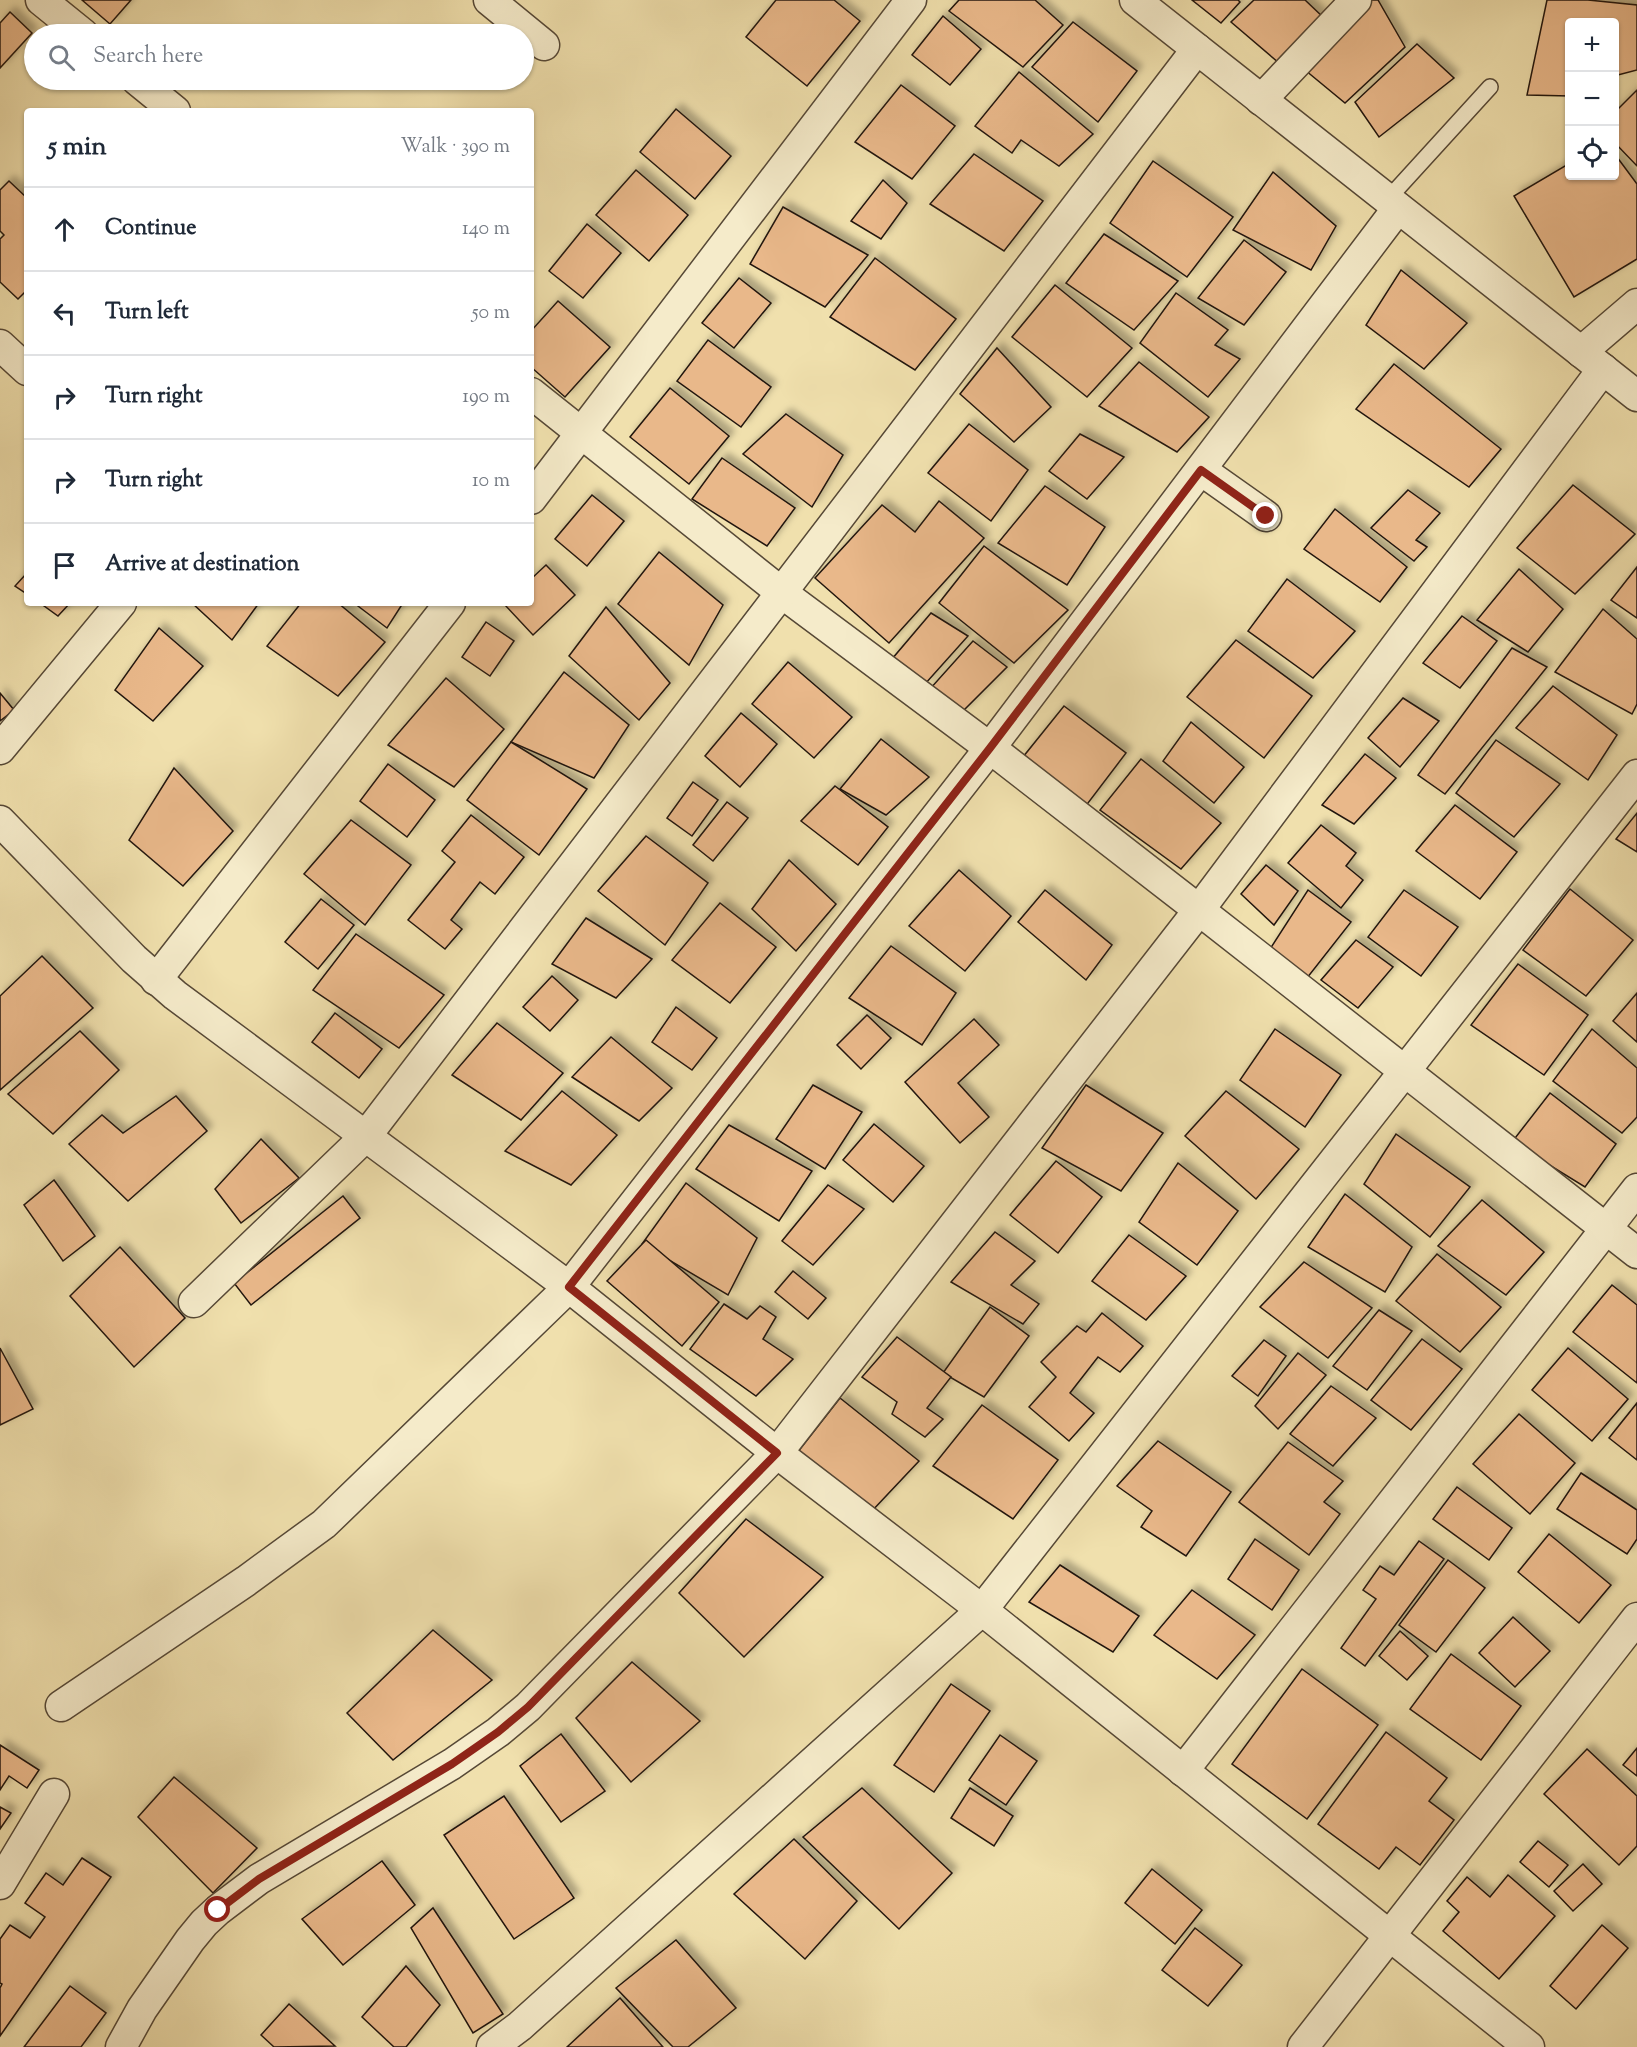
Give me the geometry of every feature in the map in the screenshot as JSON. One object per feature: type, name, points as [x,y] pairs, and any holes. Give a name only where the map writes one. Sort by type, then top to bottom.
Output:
[{"type":"street","points":[[41,0],[71,24]]},
{"type":"street","points":[[489,0],[518,24]]},
{"type":"street","points":[[534,495],[911,0]]},
{"type":"street","points":[[1135,0],[1637,396]]},
{"type":"street","points":[[1261,100],[1356,0]]},
{"type":"street","points":[[534,37],[544,45]]},
{"type":"street","points":[[194,1302],[366,1136],[1197,49]]},
{"type":"street","points":[[150,90],[172,108]]},
{"type":"street","points":[[61,1706],[246,1581],[324,1524],[569,1287],[990,748],[1201,470],[1393,204]]},
{"type":"street","points":[[121,2047],[142,2009],[190,1940],[211,1917],[259,1879],[452,1764],[505,1726],[528,1707],[777,1453],[1199,910],[1592,361],[1637,304]]},
{"type":"street","points":[[0,345],[24,367]]},
{"type":"street","points":[[534,395],[583,432],[782,593],[990,748],[1407,1071],[1637,1253]]},
{"type":"street","points":[[1201,470],[1266,516]]},
{"type":"street","points":[[0,749],[119,606]]},
{"type":"street","points":[[156,980],[448,606]]},
{"type":"street","points":[[492,2047],[520,2026],[982,1610],[1637,775]]},
{"type":"street","points":[[0,821],[156,980],[569,1287],[777,1453],[982,1610],[1530,2047]]},
{"type":"street","points":[[1184,1771],[1637,1189]]},
{"type":"street","points":[[1302,2047],[1391,1936],[1637,1618]]},
{"type":"street","points":[[0,1884],[54,1794]]},
{"type":"lane","points":[[1393,204],[1490,87]]},
{"type":"building","points":[[82,0],[131,0],[110,24]]},
{"type":"building","points":[[776,0],[834,0],[860,21],[807,86],[746,37]]},
{"type":"building","points":[[959,0],[1035,0],[1063,25],[1023,67],[949,11]]},
{"type":"building","points":[[1192,0],[1238,0],[1240,2],[1221,23]]},
{"type":"building","points":[[1254,0],[1305,0],[1325,19],[1279,63],[1231,22]]},
{"type":"building","points":[[1370,0],[1378,0],[1405,47],[1345,103],[1305,70]]},
{"type":"building","points":[[1547,0],[1588,0],[1637,5],[1637,70],[1619,75],[1619,18],[1565,18],[1565,96],[1527,95]]},
{"type":"building","points":[[10,12],[24,25],[24,42],[0,68],[0,23]]},
{"type":"building","points":[[943,16],[981,49],[950,85],[912,55]]},
{"type":"building","points":[[1073,22],[1137,71],[1098,122],[1032,67]]},
{"type":"building","points":[[1417,44],[1454,78],[1379,137],[1355,102]]},
{"type":"building","points":[[1019,72],[1093,134],[1059,166],[1021,140],[1012,153],[975,126]]},
{"type":"building","points":[[901,85],[955,126],[912,179],[855,142]]},
{"type":"building","points":[[1637,90],[1637,166],[1619,147],[1619,108]]},
{"type":"building","points":[[676,109],[731,156],[695,199],[640,152]]},
{"type":"building","points":[[974,154],[1043,201],[1004,251],[930,204]]},
{"type":"building","points":[[1619,160],[1637,184],[1637,259],[1574,297],[1514,196],[1565,166],[1565,180],[1619,180]]},
{"type":"building","points":[[1153,161],[1233,217],[1187,277],[1110,223]]},
{"type":"building","points":[[636,170],[688,215],[649,261],[596,215]]},
{"type":"building","points":[[1273,172],[1336,226],[1311,270],[1233,230]]},
{"type":"building","points":[[883,180],[907,203],[881,239],[851,221]]},
{"type":"building","points":[[9,181],[24,195],[24,293],[18,299],[0,282],[0,239],[4,235],[0,231],[0,190]]},
{"type":"building","points":[[783,207],[868,255],[825,307],[750,264]]},
{"type":"building","points":[[587,224],[621,253],[583,298],[549,271]]},
{"type":"building","points":[[1104,234],[1178,281],[1134,330],[1066,283]]},
{"type":"building","points":[[1244,240],[1286,272],[1244,325],[1198,298]]},
{"type":"building","points":[[875,258],[956,319],[915,370],[830,317]]},
{"type":"building","points":[[1401,270],[1467,323],[1424,369],[1366,325]]},
{"type":"building","points":[[739,278],[771,303],[734,348],[702,323]]},
{"type":"building","points":[[1055,285],[1132,348],[1087,397],[1012,337]]},
{"type":"building","points":[[1176,293],[1228,330],[1215,345],[1240,359],[1208,397],[1140,343]]},
{"type":"building","points":[[558,301],[610,347],[565,397],[534,370],[534,328]]},
{"type":"building","points":[[708,340],[771,387],[741,427],[677,381]]},
{"type":"building","points":[[997,348],[1051,407],[1014,442],[960,394]]},
{"type":"building","points":[[1139,362],[1209,417],[1177,452],[1099,406]]},
{"type":"building","points":[[1394,364],[1501,449],[1469,487],[1356,409]]},
{"type":"building","points":[[670,388],[729,436],[689,484],[630,437]]},
{"type":"building","points":[[786,414],[843,455],[812,507],[743,454]]},
{"type":"building","points":[[969,424],[1028,470],[991,521],[928,473]]},
{"type":"building","points":[[1080,434],[1124,457],[1087,499],[1049,471]]},
{"type":"building","points":[[722,458],[795,508],[767,546],[692,499]]},
{"type":"building","points":[[1573,485],[1635,534],[1575,594],[1517,548]]},
{"type":"building","points":[[1045,486],[1105,527],[1067,585],[998,543]]},
{"type":"building","points":[[1408,490],[1440,513],[1416,540],[1427,547],[1414,561],[1371,528]]},
{"type":"building","points":[[592,495],[624,521],[587,566],[555,539]]},
{"type":"building","points":[[939,501],[984,538],[889,643],[815,578],[882,505],[915,532]]},
{"type":"building","points":[[1335,509],[1407,567],[1380,602],[1304,549]]},
{"type":"building","points":[[984,546],[1068,610],[1014,663],[939,603]]},
{"type":"building","points":[[659,552],[723,605],[689,665],[618,604]]},
{"type":"building","points":[[546,565],[575,595],[533,635],[506,606],[534,606],[534,576]]},
{"type":"building","points":[[1637,567],[1637,618],[1611,600]]},
{"type":"building","points":[[1519,569],[1563,609],[1528,652],[1477,620]]},
{"type":"building","points":[[24,576],[24,592],[15,586]]},
{"type":"building","points":[[1287,579],[1355,631],[1313,678],[1248,631]]},
{"type":"building","points":[[44,606],[67,606],[58,616]]},
{"type":"building","points":[[195,606],[257,606],[232,640]]},
{"type":"building","points":[[299,606],[342,606],[385,642],[338,696],[267,646]]},
{"type":"building","points":[[358,606],[401,606],[387,628]]},
{"type":"building","points":[[606,607],[670,683],[639,720],[569,656]]},
{"type":"building","points":[[1603,609],[1637,639],[1637,704],[1632,714],[1555,672]]},
{"type":"building","points":[[931,613],[968,636],[925,684],[892,659]]},
{"type":"building","points":[[1462,616],[1497,641],[1460,688],[1423,663]]},
{"type":"building","points":[[486,622],[514,641],[490,676],[462,657]]},
{"type":"building","points":[[159,628],[203,666],[153,721],[115,690]]},
{"type":"building","points":[[1236,640],[1312,696],[1264,758],[1187,697]]},
{"type":"building","points":[[973,641],[1007,667],[962,712],[929,690]]},
{"type":"building","points":[[1512,648],[1547,667],[1445,794],[1418,775]]},
{"type":"building","points":[[788,662],[852,717],[814,758],[752,704]]},
{"type":"building","points":[[564,672],[629,725],[594,778],[511,742]]},
{"type":"building","points":[[446,678],[504,729],[454,787],[388,745]]},
{"type":"building","points":[[1553,686],[1617,735],[1588,780],[1516,728]]},
{"type":"building","points":[[0,693],[14,710],[0,721]]},
{"type":"building","points":[[1403,698],[1439,721],[1400,767],[1368,738]]},
{"type":"building","points":[[1064,706],[1126,753],[1085,807],[1023,757]]},
{"type":"building","points":[[741,713],[777,744],[740,787],[705,756]]},
{"type":"building","points":[[1191,722],[1244,767],[1214,803],[1163,761]]},
{"type":"building","points":[[881,739],[929,777],[886,815],[840,789]]},
{"type":"building","points":[[1496,740],[1560,784],[1514,837],[1456,793]]},
{"type":"building","points":[[511,742],[587,789],[539,855],[467,800]]},
{"type":"building","points":[[1365,754],[1396,778],[1354,824],[1322,805]]},
{"type":"building","points":[[1141,759],[1221,823],[1181,869],[1100,810]]},
{"type":"building","points":[[388,764],[435,800],[407,837],[360,801]]},
{"type":"building","points":[[174,768],[233,831],[183,886],[129,840]]},
{"type":"building","points":[[693,782],[718,800],[692,836],[667,818]]},
{"type":"building","points":[[835,786],[888,827],[858,865],[801,821]]},
{"type":"building","points":[[727,802],[748,818],[713,861],[693,845]]},
{"type":"building","points":[[1455,805],[1517,852],[1480,899],[1416,851]]},
{"type":"building","points":[[1637,813],[1637,852],[1616,839]]},
{"type":"building","points":[[471,815],[524,857],[495,894],[480,882],[451,920],[462,929],[445,949],[408,920],[455,862],[442,851]]},
{"type":"building","points":[[351,820],[411,865],[365,925],[304,874]]},
{"type":"building","points":[[1321,825],[1356,853],[1346,866],[1363,880],[1341,908],[1288,863]]},
{"type":"building","points":[[646,836],[708,883],[665,945],[598,891]]},
{"type":"building","points":[[789,860],[836,904],[796,951],[752,909]]},
{"type":"building","points":[[1266,865],[1298,891],[1274,925],[1241,894]]},
{"type":"building","points":[[959,870],[1011,916],[965,971],[909,926]]},
{"type":"building","points":[[1570,889],[1633,940],[1586,996],[1523,950]]},
{"type":"building","points":[[1045,890],[1112,945],[1086,980],[1018,922]]},
{"type":"building","points":[[1308,890],[1351,922],[1307,978],[1270,949]]},
{"type":"building","points":[[1404,890],[1458,927],[1421,976],[1368,937]]},
{"type":"building","points":[[321,899],[354,925],[318,969],[285,942]]},
{"type":"building","points":[[720,903],[776,947],[730,1003],[672,960]]},
{"type":"building","points":[[586,918],[652,959],[616,998],[552,964]]},
{"type":"building","points":[[356,934],[444,995],[399,1048],[313,990]]},
{"type":"building","points":[[1356,940],[1393,967],[1358,1008],[1321,980]]},
{"type":"building","points":[[891,946],[956,993],[922,1045],[849,998]]},
{"type":"building","points":[[42,956],[93,1008],[0,1090],[0,996]]},
{"type":"building","points":[[1518,964],[1588,1015],[1544,1075],[1471,1025]]},
{"type":"building","points":[[552,976],[578,1000],[550,1031],[523,1007]]},
{"type":"building","points":[[1637,993],[1637,1042],[1613,1021]]},
{"type":"building","points":[[676,1007],[717,1038],[692,1070],[652,1042]]},
{"type":"building","points":[[335,1013],[382,1049],[359,1078],[312,1042]]},
{"type":"building","points":[[867,1015],[891,1038],[861,1069],[837,1045]]},
{"type":"building","points":[[974,1019],[999,1045],[958,1083],[989,1117],[960,1143],[905,1082]]},
{"type":"building","points":[[497,1023],[563,1073],[521,1120],[452,1075]]},
{"type":"building","points":[[1275,1029],[1341,1075],[1305,1127],[1240,1080]]},
{"type":"building","points":[[1592,1029],[1637,1068],[1637,1117],[1622,1133],[1553,1081]]},
{"type":"building","points":[[80,1031],[119,1070],[53,1134],[8,1094]]},
{"type":"building","points":[[611,1037],[672,1088],[639,1121],[572,1077]]},
{"type":"building","points":[[813,1085],[862,1112],[825,1169],[776,1139]]},
{"type":"building","points":[[1086,1085],[1163,1133],[1121,1191],[1042,1148]]},
{"type":"building","points":[[562,1091],[617,1135],[571,1185],[505,1151]]},
{"type":"building","points":[[1226,1091],[1299,1149],[1256,1199],[1185,1136]]},
{"type":"building","points":[[1550,1093],[1616,1144],[1585,1187],[1512,1142]]},
{"type":"building","points":[[176,1096],[207,1131],[128,1201],[69,1144],[102,1115],[123,1133]]},
{"type":"building","points":[[874,1124],[924,1166],[893,1202],[843,1160]]},
{"type":"building","points":[[729,1125],[812,1171],[779,1221],[696,1169]]},
{"type":"building","points":[[1396,1134],[1470,1187],[1430,1237],[1364,1184]]},
{"type":"building","points":[[261,1139],[299,1178],[241,1223],[215,1189]]},
{"type":"building","points":[[1056,1161],[1102,1197],[1058,1253],[1010,1215]]},
{"type":"building","points":[[1178,1163],[1238,1211],[1197,1265],[1139,1222]]},
{"type":"building","points":[[54,1180],[95,1236],[63,1261],[24,1205]]},
{"type":"building","points":[[686,1183],[757,1238],[728,1295],[642,1244]]},
{"type":"building","points":[[828,1185],[864,1209],[813,1265],[782,1241]]},
{"type":"building","points":[[1345,1194],[1412,1247],[1385,1292],[1308,1247]]},
{"type":"building","points":[[343,1196],[360,1218],[251,1305],[234,1283]]},
{"type":"building","points":[[1482,1200],[1544,1252],[1506,1295],[1438,1246]]},
{"type":"building","points":[[995,1232],[1035,1261],[1011,1285],[1039,1304],[1023,1324],[951,1282]]},
{"type":"building","points":[[1129,1235],[1186,1276],[1146,1320],[1092,1281]]},
{"type":"building","points":[[646,1240],[719,1302],[682,1346],[607,1281]]},
{"type":"building","points":[[120,1247],[185,1318],[134,1367],[70,1296]]},
{"type":"building","points":[[1437,1254],[1501,1307],[1460,1352],[1396,1301]]},
{"type":"building","points":[[1304,1262],[1372,1308],[1328,1358],[1260,1307]]},
{"type":"building","points":[[793,1271],[826,1298],[808,1319],[775,1292]]},
{"type":"building","points":[[1612,1285],[1637,1305],[1637,1383],[1573,1332]]},
{"type":"building","points":[[724,1304],[747,1319],[760,1306],[776,1317],[763,1339],[793,1359],[756,1396],[690,1349]]},
{"type":"building","points":[[990,1307],[1029,1336],[984,1397],[943,1373]]},
{"type":"building","points":[[1379,1310],[1412,1331],[1367,1390],[1333,1366]]},
{"type":"building","points":[[1102,1313],[1143,1346],[1120,1372],[1098,1357],[1070,1393],[1094,1413],[1069,1441],[1029,1407],[1056,1377],[1041,1362],[1077,1326],[1086,1332]]},
{"type":"building","points":[[897,1337],[951,1377],[927,1408],[943,1419],[925,1437],[892,1414],[897,1402],[862,1377]]},
{"type":"building","points":[[1422,1339],[1462,1369],[1411,1430],[1371,1400]]},
{"type":"building","points":[[1264,1340],[1286,1356],[1258,1396],[1232,1376]]},
{"type":"building","points":[[0,1348],[33,1409],[0,1425]]},
{"type":"building","points":[[1568,1348],[1628,1399],[1592,1441],[1532,1390]]},
{"type":"building","points":[[1298,1353],[1326,1375],[1278,1429],[1255,1406]]},
{"type":"building","points":[[1331,1386],[1376,1418],[1333,1466],[1290,1434]]},
{"type":"building","points":[[840,1398],[919,1461],[870,1513],[793,1458]]},
{"type":"building","points":[[1637,1403],[1637,1460],[1609,1438]]},
{"type":"building","points":[[982,1405],[1058,1460],[1013,1519],[933,1466]]},
{"type":"building","points":[[1519,1414],[1575,1463],[1530,1514],[1473,1464]]},
{"type":"building","points":[[1158,1441],[1231,1492],[1186,1556],[1141,1527],[1152,1511],[1117,1486]]},
{"type":"building","points":[[1288,1442],[1343,1481],[1324,1502],[1340,1514],[1309,1555],[1239,1502]]},
{"type":"building","points":[[1581,1473],[1637,1510],[1637,1539],[1627,1554],[1557,1509]]},
{"type":"building","points":[[1457,1487],[1512,1528],[1489,1560],[1433,1519]]},
{"type":"building","points":[[746,1519],[823,1577],[744,1657],[679,1593]]},
{"type":"building","points":[[1549,1534],[1611,1585],[1579,1623],[1518,1572]]},
{"type":"building","points":[[1255,1539],[1299,1570],[1272,1610],[1228,1579]]},
{"type":"building","points":[[1419,1541],[1444,1559],[1365,1666],[1341,1648],[1376,1599],[1363,1590],[1380,1566],[1394,1575]]},
{"type":"building","points":[[1448,1560],[1485,1588],[1436,1652],[1399,1625]]},
{"type":"building","points":[[1060,1565],[1139,1616],[1113,1652],[1029,1602]]},
{"type":"building","points":[[1192,1590],[1255,1635],[1217,1679],[1154,1635]]},
{"type":"building","points":[[1513,1617],[1550,1651],[1515,1687],[1479,1653]]},
{"type":"building","points":[[433,1630],[492,1680],[393,1760],[347,1713]]},
{"type":"building","points":[[1400,1631],[1428,1656],[1407,1680],[1379,1656]]},
{"type":"building","points":[[1451,1654],[1521,1706],[1481,1760],[1410,1709]]},
{"type":"building","points":[[632,1662],[700,1721],[631,1782],[576,1718]]},
{"type":"building","points":[[1302,1669],[1378,1725],[1307,1819],[1232,1764]]},
{"type":"building","points":[[951,1684],[990,1711],[934,1792],[894,1765]]},
{"type":"building","points":[[1386,1732],[1447,1778],[1429,1801],[1454,1820],[1420,1865],[1396,1847],[1379,1869],[1318,1824]]},
{"type":"building","points":[[561,1734],[605,1791],[561,1822],[520,1766]]},
{"type":"building","points":[[1000,1735],[1037,1761],[1006,1805],[969,1780]]},
{"type":"building","points":[[0,1745],[39,1770],[27,1788],[9,1776],[0,1790]]},
{"type":"building","points":[[1637,1748],[1637,1776],[1623,1765]]},
{"type":"building","points":[[1587,1749],[1637,1796],[1637,1846],[1619,1865],[1544,1794]]},
{"type":"building","points":[[174,1777],[257,1848],[213,1893],[138,1817]]},
{"type":"building","points":[[862,1788],[952,1873],[899,1929],[803,1837]]},
{"type":"building","points":[[970,1788],[1013,1816],[994,1846],[951,1818]]},
{"type":"building","points":[[504,1796],[574,1898],[514,1939],[444,1835]]},
{"type":"building","points":[[0,1807],[11,1813],[0,1829]]},
{"type":"building","points":[[794,1839],[857,1901],[805,1959],[734,1894]]},
{"type":"building","points":[[1538,1841],[1568,1865],[1549,1887],[1520,1862]]},
{"type":"building","points":[[82,1858],[111,1877],[0,2036],[0,1988],[2,1984],[0,1983],[0,1939],[10,1925],[30,1938],[45,1917],[25,1903],[46,1873],[63,1885]]},
{"type":"building","points":[[382,1861],[415,1905],[343,1965],[302,1919]]},
{"type":"building","points":[[1583,1864],[1602,1884],[1573,1911],[1554,1891]]},
{"type":"building","points":[[1152,1869],[1202,1910],[1175,1944],[1125,1903]]},
{"type":"building","points":[[1508,1875],[1555,1916],[1499,1979],[1443,1931],[1459,1912],[1447,1901],[1467,1877],[1490,1897]]},
{"type":"building","points":[[433,1908],[503,2014],[473,2033],[411,1928]]},
{"type":"building","points":[[1602,1925],[1628,1948],[1576,2009],[1550,1986]]},
{"type":"building","points":[[1195,1928],[1242,1965],[1208,2006],[1162,1970]]},
{"type":"building","points":[[676,1940],[736,2008],[688,2047],[673,2047],[616,1988]]},
{"type":"building","points":[[406,1966],[440,2005],[406,2047],[394,2047],[362,2017]]},
{"type":"building","points":[[70,1986],[106,2013],[81,2047],[24,2047]]},
{"type":"building","points":[[620,1998],[663,2047],[567,2047]]},
{"type":"building","points":[[289,2004],[335,2046],[274,2047],[261,2035]]},
{"type":"route","points":[[218,1910],[259,1879],[452,1764],[498,1732],[528,1707],[777,1453],[569,1287],[990,748],[1201,470],[1266,516]]}]
